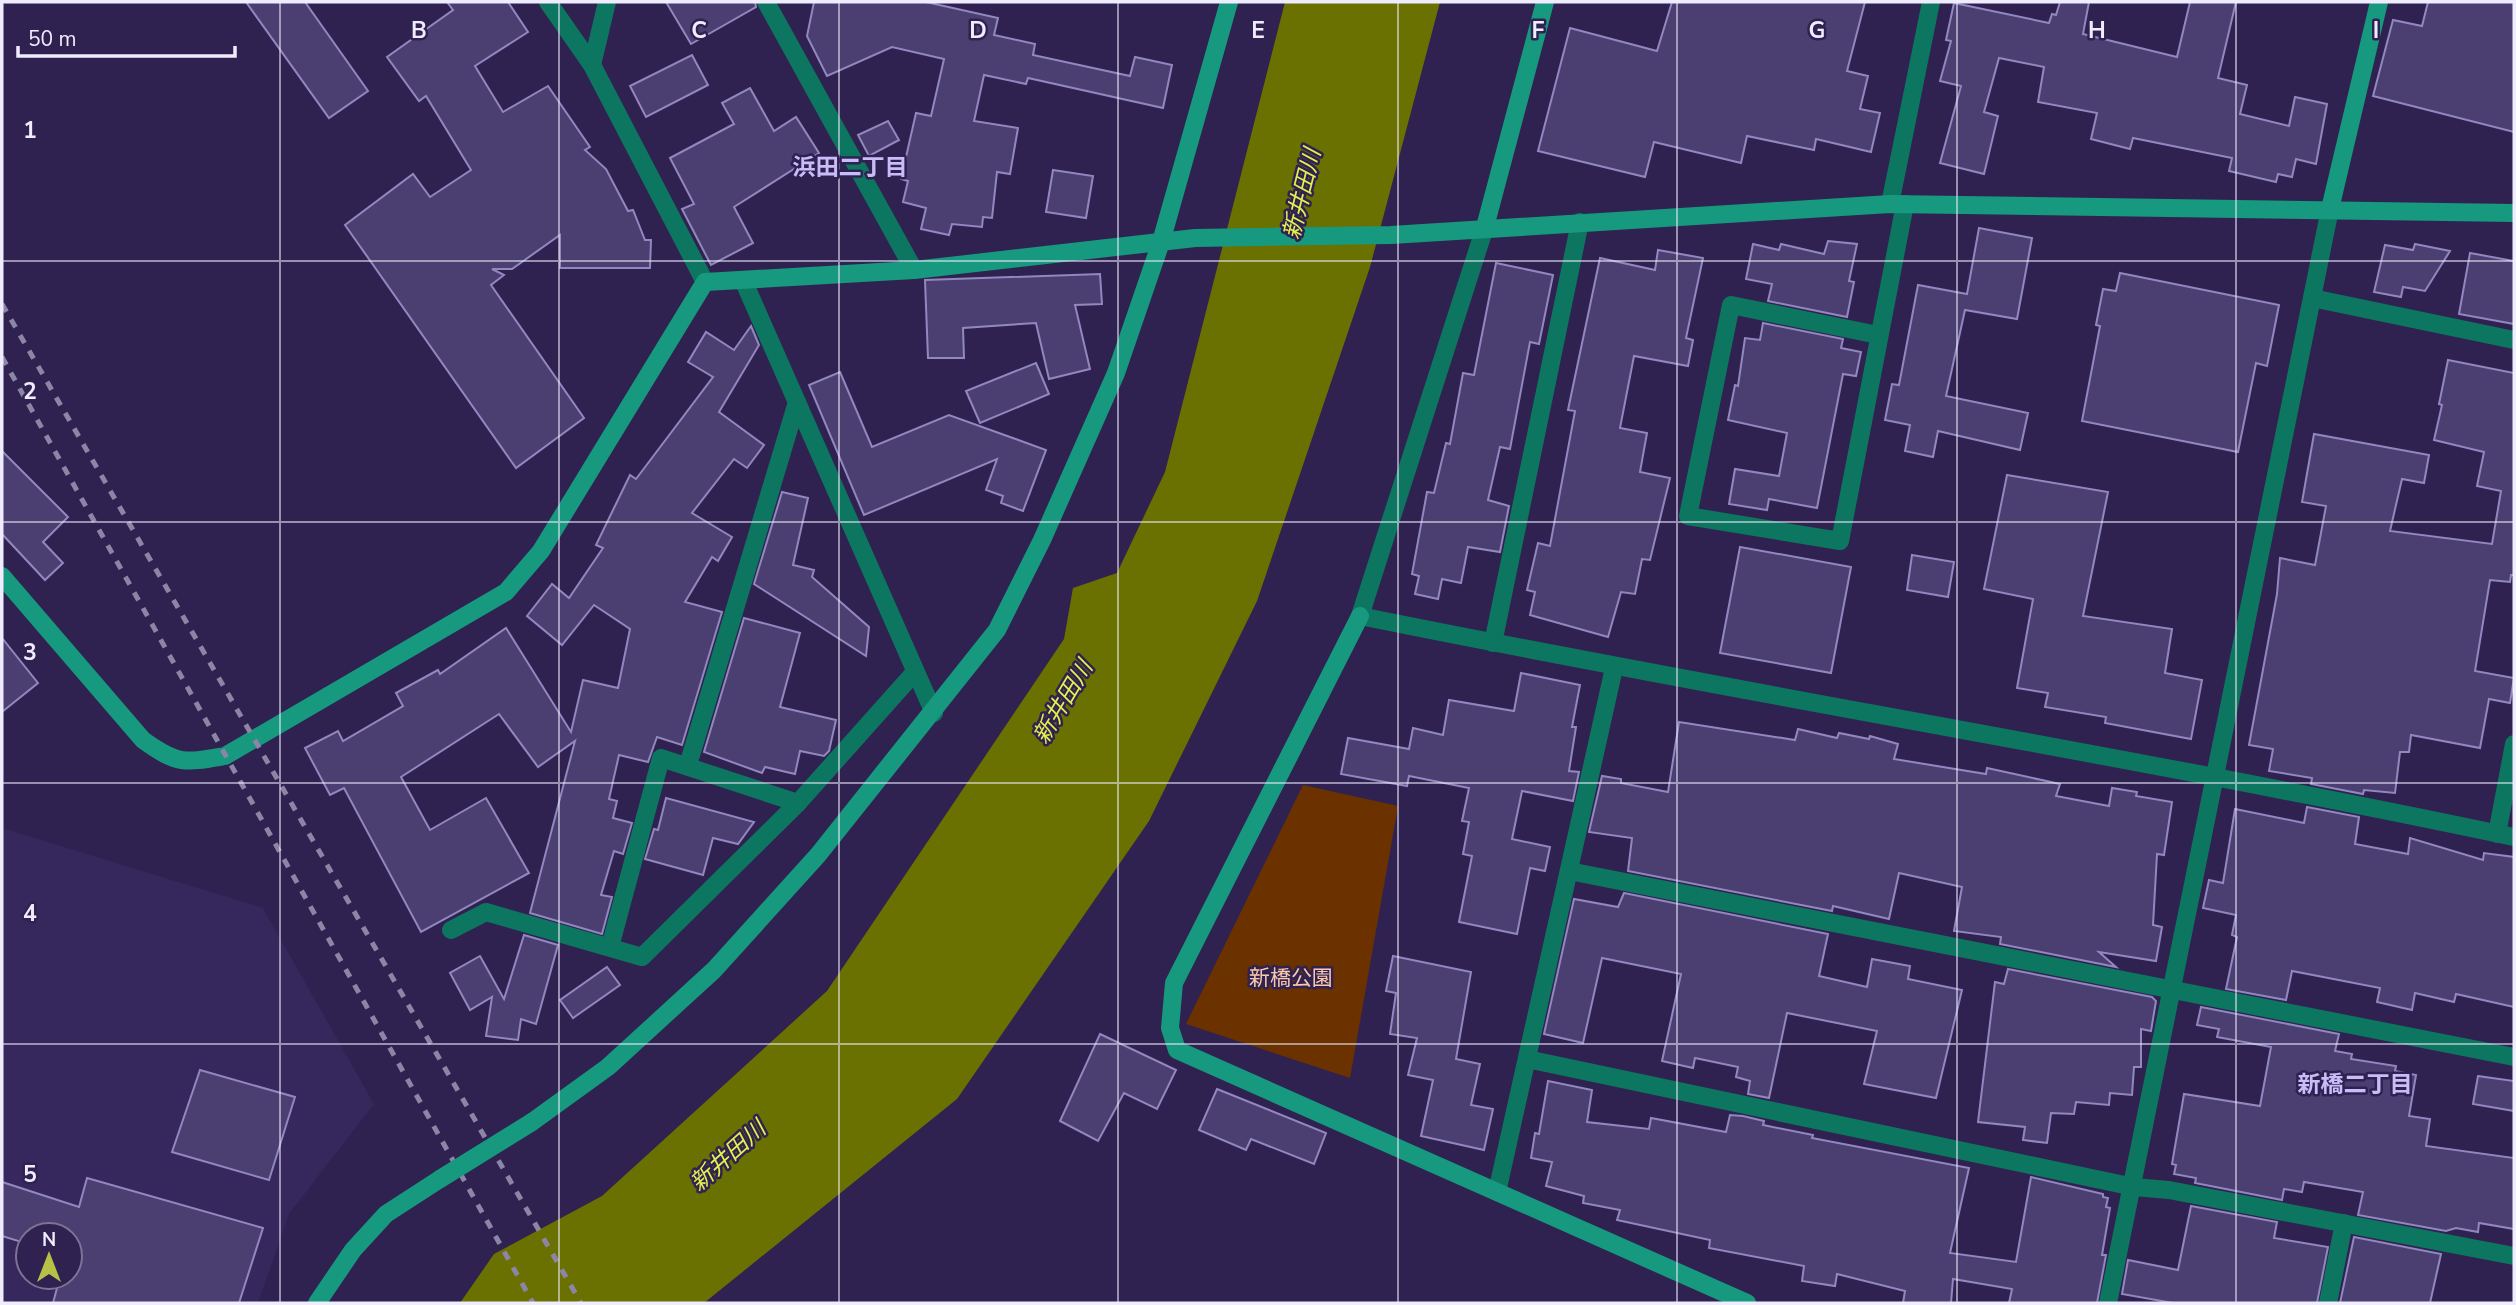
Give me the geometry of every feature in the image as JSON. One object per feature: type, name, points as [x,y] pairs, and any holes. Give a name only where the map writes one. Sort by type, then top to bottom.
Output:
[{"type":"street","points":[[548,2],[592,65],[705,282]]},
{"type":"street","points":[[592,65],[607,2]]},
{"type":"street","points":[[766,2],[914,270]]},
{"type":"street","points":[[317,1303],[353,1250],[386,1214],[532,1122],[608,1067],[713,970],[818,855],[934,713],[997,630],[1042,540],[1116,373],[1161,242],[1228,2]]},
{"type":"street","points":[[1545,2],[1485,227],[1360,616],[1174,983],[1170,1028],[1177,1050],[1747,1303]]},
{"type":"street","points":[[1878,335],[1731,304],[1688,516],[1840,541],[1878,335],[1931,2]]},
{"type":"street","points":[[2108,1303],[2174,990],[2213,776],[2330,209],[2379,2]]},
{"type":"street","points":[[705,282],[744,282],[914,270],[1195,238],[1391,235],[1485,227],[1897,204],[2514,214]]},
{"type":"street","points":[[1493,643],[1580,222]]},
{"type":"street","points":[[2,576],[143,740],[164,754],[186,763],[225,756],[506,592],[541,551],[705,282]]},
{"type":"street","points":[[744,282],[914,673],[934,713]]},
{"type":"street","points":[[2312,298],[2514,340]]},
{"type":"street","points":[[688,765],[797,402]]},
{"type":"street","points":[[1360,616],[1614,668],[2213,776],[2506,836],[2514,744]]},
{"type":"street","points":[[1497,1192],[1614,668]]},
{"type":"street","points":[[451,930],[486,912],[642,957],[798,803],[914,673]]},
{"type":"street","points":[[610,947],[661,758],[798,803]]},
{"type":"street","points":[[1569,871],[2514,1057]]},
{"type":"street","points":[[1527,1059],[2134,1187],[2169,1190],[2514,1256]]},
{"type":"street","points":[[2328,1303],[2344,1223]]},
{"type":"shaded area","points":[[2,828],[263,908],[374,1104],[289,1214],[258,1303],[2,1303]]},
{"type":"green space","name":"新橋公園","points":[[1303,785],[1398,806],[1350,1078],[1186,1024]]},
{"type":"water","name":"新井田川","points":[[1285,2],[1440,2],[1370,267],[1257,601],[1149,821],[957,1099],[704,1303],[460,1303],[494,1254],[602,1196],[827,991],[1064,639],[1073,588],[1117,573],[1165,472]]},
{"type":"building","points":[[246,2],[305,2],[368,91],[329,118]]},
{"type":"building","points":[[447,2],[508,2],[528,32],[475,66],[503,112],[548,86],[590,147],[585,150],[606,169],[628,211],[633,210],[645,240],[651,240],[650,268],[560,268],[560,235],[512,269],[492,269],[504,275],[491,285],[584,418],[516,468],[345,225],[413,174],[430,197],[471,170],[426,96],[419,101],[387,57],[453,10]]},
{"type":"building","points":[[666,2],[755,2],[756,7],[691,44]]},
{"type":"building","points":[[814,2],[926,2],[998,18],[994,35],[1035,44],[1033,55],[1130,76],[1135,57],[1172,65],[1163,108],[1028,78],[1026,84],[984,75],[974,121],[1018,128],[1010,174],[997,172],[992,218],[983,217],[982,227],[952,224],[949,235],[921,229],[926,208],[903,202],[908,181],[901,179],[916,113],[931,116],[944,59],[892,47],[827,76],[807,36]]},
{"type":"building","points":[[1672,2],[1865,2],[1847,71],[1868,76],[1860,109],[1880,113],[1871,152],[1816,139],[1814,150],[1747,136],[1741,163],[1654,142],[1645,177],[1538,151],[1570,28],[1657,51]]},
{"type":"building","points":[[2060,2],[2089,2],[2083,34],[2177,57],[2190,2],[2236,2],[2218,78],[2247,85],[2240,114],[2289,126],[2295,97],[2327,104],[2316,164],[2296,159],[2292,177],[2278,174],[2276,182],[2229,171],[2232,158],[2133,138],[2130,149],[2091,139],[2097,113],[2038,102],[2044,67],[1999,58],[1984,112],[1998,116],[1984,174],[1940,163],[1961,86],[1940,81],[1951,41],[1946,40],[1954,3],[2049,23],[2052,14],[2056,15]]},
{"type":"building","points":[[2428,2],[2514,2],[2514,132],[2373,96],[2393,20],[2422,26]]},
{"type":"building","points":[[692,55],[708,85],[646,117],[630,86]]},
{"type":"building","points":[[750,88],[774,131],[796,117],[819,153],[734,207],[753,243],[711,265],[682,209],[694,204],[670,158],[734,124],[722,103]]},
{"type":"building","points":[[888,121],[899,140],[869,156],[858,135]]},
{"type":"building","points":[[1053,170],[1093,176],[1086,218],[1046,212]]},
{"type":"building","points":[[1979,228],[2032,238],[2017,319],[1965,310],[1946,396],[2028,413],[2020,450],[1938,431],[1933,457],[1905,451],[1910,425],[1885,420],[1892,384],[1899,385],[1918,285],[1967,294]]},
{"type":"building","points":[[1828,241],[1857,244],[1849,281],[1854,282],[1847,317],[1768,301],[1772,284],[1746,279],[1753,244],[1779,250],[1781,244],[1824,254]]},
{"type":"building","points":[[2415,244],[2450,251],[2425,291],[2403,287],[2401,297],[2374,292],[2385,245],[2413,250]]},
{"type":"building","points":[[1658,250],[1703,258],[1686,338],[1693,340],[1688,366],[1634,356],[1620,428],[1647,433],[1640,472],[1670,478],[1650,560],[1642,559],[1635,594],[1621,592],[1608,637],[1530,615],[1535,592],[1527,590],[1538,543],[1550,546],[1575,411],[1568,410],[1600,258],[1655,270]]},
{"type":"building","points":[[2470,253],[2514,261],[2514,324],[2459,314]]},
{"type":"building","points":[[1496,263],[1553,275],[1539,344],[1530,342],[1510,449],[1500,447],[1488,500],[1509,506],[1500,552],[1468,547],[1461,583],[1442,579],[1438,599],[1415,594],[1419,576],[1412,574],[1427,492],[1434,493],[1446,443],[1450,444],[1463,373],[1474,375]]},
{"type":"building","points":[[2120,273],[2279,305],[2267,366],[2256,363],[2238,452],[2082,421],[2100,326],[2096,325],[2103,289],[2116,291]]},
{"type":"building","points":[[1100,274],[1102,304],[1075,305],[1090,369],[1049,379],[1036,323],[963,328],[964,358],[928,358],[925,280]]},
{"type":"building","points":[[1763,323],[1843,339],[1841,348],[1861,352],[1856,376],[1843,374],[1817,508],[1769,499],[1767,510],[1729,504],[1735,469],[1779,476],[1787,433],[1728,420],[1735,385],[1738,386],[1745,338],[1760,340]]},
{"type":"building","points":[[751,326],[759,345],[719,412],[764,445],[747,468],[734,459],[692,513],[732,537],[718,561],[712,557],[685,602],[722,612],[682,745],[657,737],[648,762],[619,755],[609,799],[617,801],[613,818],[632,823],[623,854],[614,851],[601,895],[612,897],[602,934],[530,913],[575,741],[538,767],[499,714],[401,777],[430,830],[486,798],[529,873],[421,932],[344,788],[330,795],[305,748],[338,731],[343,741],[403,706],[396,693],[438,670],[440,674],[506,628],[571,732],[583,680],[618,688],[630,629],[594,605],[562,645],[527,616],[552,584],[569,598],[603,548],[596,545],[630,475],[636,479],[713,377],[688,362],[706,332],[734,350]]},
{"type":"building","points":[[2448,360],[2514,373],[2514,575],[2511,575],[2510,582],[2490,580],[2475,671],[2514,678],[2510,703],[2489,699],[2480,748],[2411,735],[2409,752],[2400,752],[2395,793],[2364,790],[2363,794],[2311,784],[2312,778],[2269,771],[2273,749],[2249,745],[2277,594],[2280,558],[2315,565],[2326,506],[2302,502],[2314,434],[2429,455],[2424,483],[2402,479],[2390,531],[2492,544],[2501,491],[2477,486],[2484,452],[2434,440]]},
{"type":"building","points":[[1036,363],[1049,394],[980,423],[966,391]]},
{"type":"building","points":[[840,372],[872,447],[949,415],[1046,450],[1023,511],[1001,503],[1003,496],[986,490],[997,459],[864,515],[809,385]]},
{"type":"building","points":[[2,451],[68,517],[43,542],[63,563],[45,580],[2,534]]},
{"type":"building","points":[[2007,475],[2108,492],[2083,616],[2172,629],[2165,673],[2202,680],[2191,739],[2105,723],[2106,717],[2045,707],[2048,693],[2017,688],[2033,599],[1984,589]]},
{"type":"building","points":[[782,492],[808,498],[793,565],[814,570],[812,577],[869,627],[866,656],[754,584]]},
{"type":"building","points":[[1740,547],[1851,567],[1831,673],[1720,653]]},
{"type":"building","points":[[1912,555],[1954,562],[1948,597],[1907,590]]},
{"type":"building","points":[[744,618],[800,633],[780,707],[836,720],[829,751],[824,756],[800,751],[795,774],[765,767],[762,773],[704,752]]},
{"type":"building","points":[[2,638],[38,683],[2,712]]},
{"type":"building","points":[[1521,673],[1580,685],[1572,727],[1576,727],[1569,771],[1579,772],[1573,801],[1522,791],[1512,839],[1550,847],[1545,871],[1530,868],[1517,934],[1459,922],[1472,856],[1463,854],[1469,822],[1462,821],[1469,788],[1409,776],[1407,786],[1341,774],[1348,738],[1409,749],[1413,728],[1443,735],[1449,700],[1514,711]]},
{"type":"building","points":[[1679,722],[1795,740],[1798,729],[1837,738],[1839,733],[1869,739],[1870,736],[1898,744],[1894,759],[1986,774],[1987,768],[2060,784],[2056,796],[2109,806],[2112,788],[2137,792],[2136,796],[2172,802],[2164,855],[2157,854],[2153,925],[2162,927],[2156,961],[2099,952],[2116,967],[2000,944],[2001,937],[1954,931],[1962,887],[1899,873],[1889,919],[1833,906],[1832,911],[1628,871],[1632,838],[1589,832],[1602,776],[1621,779],[1621,783],[1668,792]]},
{"type":"building","points":[[666,798],[754,822],[738,844],[713,838],[703,875],[645,859],[654,829],[658,830]]},
{"type":"building","points":[[2307,807],[2359,817],[2355,844],[2408,854],[2410,838],[2483,860],[2484,853],[2514,857],[2514,1007],[2456,994],[2454,1002],[2415,993],[2412,1010],[2377,1002],[2380,988],[2292,971],[2286,1000],[2226,989],[2237,937],[2232,935],[2236,915],[2203,908],[2209,880],[2223,883],[2235,809],[2304,823]]},
{"type":"building","points":[[1624,893],[1828,934],[1819,976],[1867,987],[1872,959],[1910,966],[1908,979],[1962,990],[1936,1098],[1864,1084],[1877,1031],[1787,1013],[1769,1098],[1748,1094],[1750,1081],[1736,1077],[1738,1067],[1695,1058],[1693,1068],[1662,1061],[1681,974],[1602,958],[1583,1043],[1544,1034],[1574,899],[1618,907]]},
{"type":"building","points":[[524,935],[558,945],[536,1024],[521,1019],[518,1040],[486,1036],[492,997],[470,1010],[450,973],[480,956],[504,999]]},
{"type":"building","points":[[1393,956],[1471,972],[1456,1059],[1480,1064],[1471,1105],[1493,1109],[1484,1150],[1421,1136],[1433,1080],[1408,1075],[1417,1038],[1390,1034],[1396,993],[1386,991]]},
{"type":"building","points":[[607,967],[620,985],[573,1018],[560,1000]]},
{"type":"building","points":[[2008,969],[2152,997],[2156,1001],[2151,1031],[2141,1029],[2141,1067],[2134,1067],[2132,1095],[2110,1093],[2109,1105],[2076,1102],[2074,1114],[2051,1113],[2047,1143],[2023,1140],[2025,1127],[1978,1122],[1995,982],[2004,984]]},
{"type":"building","points":[[2201,1007],[2339,1034],[2335,1051],[2352,1054],[2351,1059],[2396,1066],[2395,1071],[2416,1075],[2409,1116],[2430,1119],[2426,1146],[2514,1158],[2514,1229],[2479,1223],[2478,1232],[2456,1228],[2446,1231],[2358,1215],[2363,1192],[2304,1182],[2302,1192],[2284,1189],[2282,1200],[2195,1183],[2196,1178],[2174,1174],[2176,1165],[2172,1164],[2184,1094],[2260,1106],[2271,1047],[2217,1037],[2219,1029],[2197,1025]]},
{"type":"building","points":[[1100,1034],[1176,1070],[1157,1109],[1124,1093],[1098,1141],[1060,1121]]},
{"type":"building","points":[[200,1070],[295,1097],[269,1180],[172,1152]]},
{"type":"building","points":[[2478,1076],[2514,1081],[2514,1111],[2473,1104]]},
{"type":"building","points":[[1548,1081],[1592,1090],[1587,1122],[1649,1129],[1651,1118],[1726,1132],[1730,1115],[1743,1116],[1764,1121],[1763,1125],[1813,1135],[1812,1138],[1969,1168],[1950,1253],[2016,1262],[2031,1177],[2103,1194],[2103,1197],[2108,1198],[2106,1207],[2110,1208],[2102,1255],[2106,1255],[2097,1303],[2009,1303],[2012,1289],[1953,1279],[1951,1303],[1903,1303],[1905,1291],[1837,1274],[1835,1286],[1802,1281],[1804,1266],[1709,1248],[1710,1240],[1617,1220],[1620,1210],[1583,1203],[1584,1196],[1546,1186],[1552,1162],[1531,1158],[1535,1133],[1539,1134]]},
{"type":"building","points":[[1217,1089],[1326,1133],[1314,1164],[1251,1139],[1246,1150],[1199,1130]]},
{"type":"building","points":[[87,1178],[263,1228],[239,1303],[53,1303],[56,1291],[84,1291],[84,1221],[14,1221],[14,1240],[2,1236],[2,1182],[79,1207]]},
{"type":"building","points":[[2191,1206],[2277,1222],[2274,1238],[2328,1247],[2317,1303],[2173,1303],[2122,1294],[2128,1260],[2178,1270]]},
{"type":"building","points":[[2354,1237],[2441,1254],[2430,1303],[2340,1303]]},
{"type":"railway","points":[[2,304],[581,1303]]},
{"type":"railway","points":[[2,357],[533,1303]]},
{"type":"district","name":"浜田二丁目","points":[[850,167]]},
{"type":"district","name":"新橋二丁目","points":[[2355,1084]]}]
